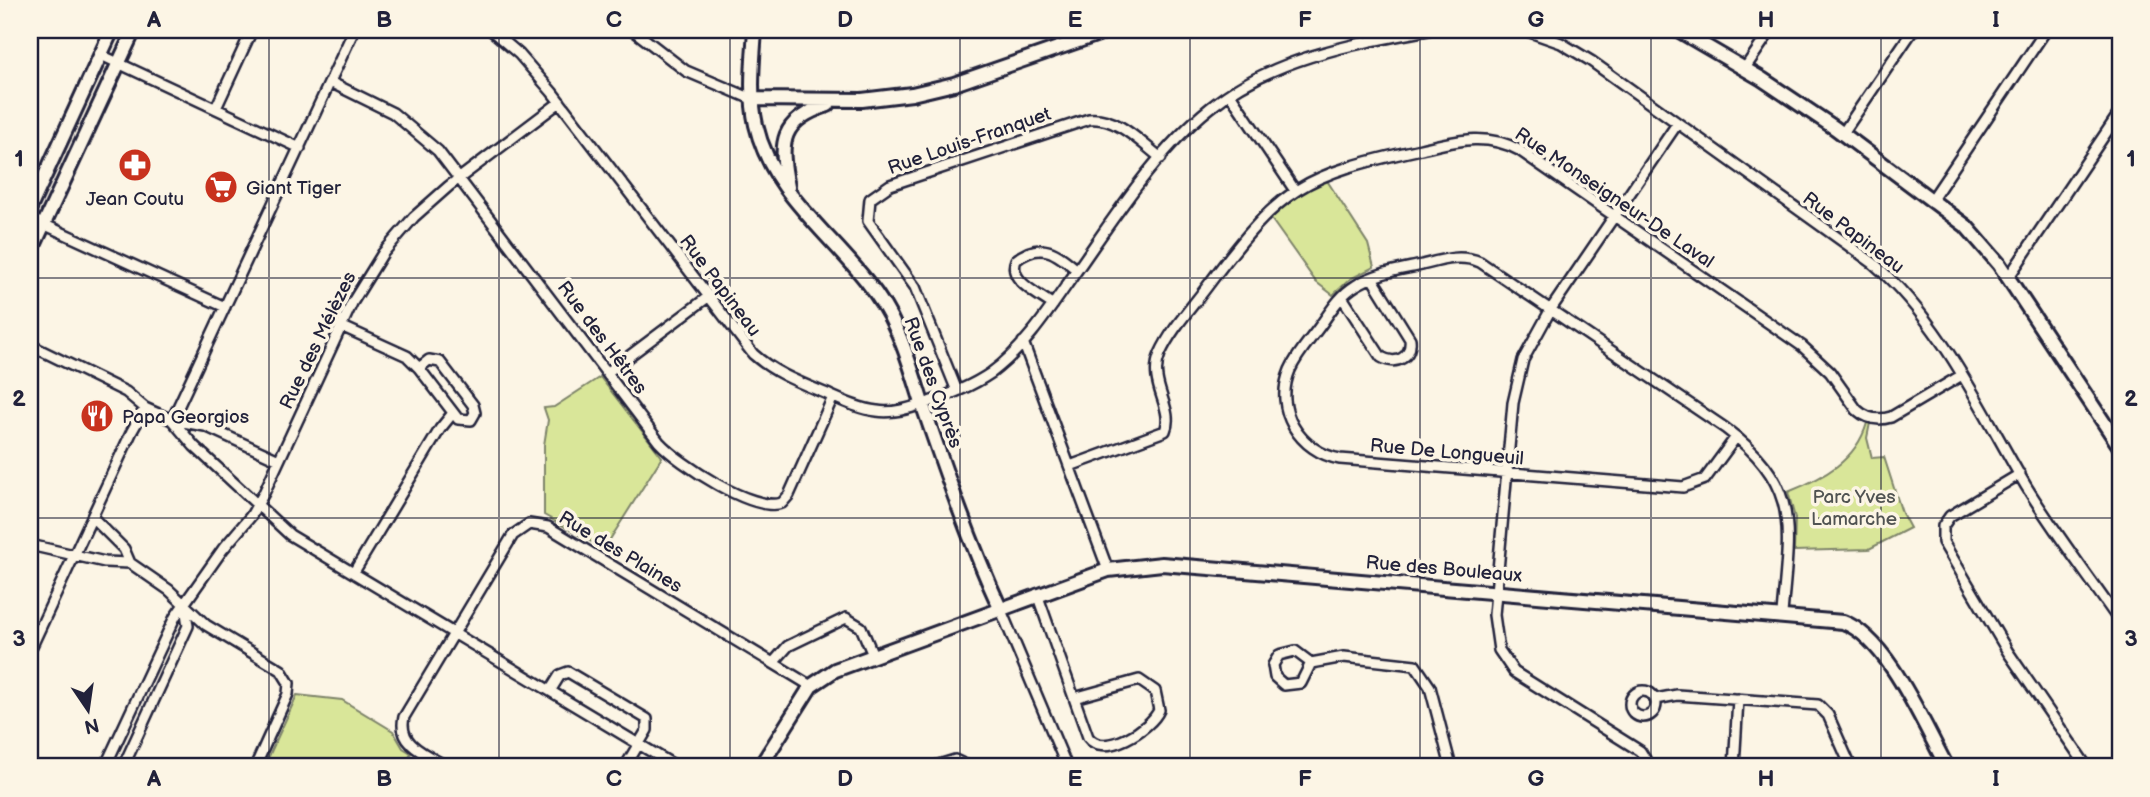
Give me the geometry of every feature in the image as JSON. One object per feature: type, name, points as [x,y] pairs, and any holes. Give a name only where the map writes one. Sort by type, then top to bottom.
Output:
[{"type":"street","points":[[30,208],[112,30]]},
{"type":"street","points":[[30,254],[134,30]]},
{"type":"street","points":[[216,108],[252,30]]},
{"type":"street","points":[[172,419],[354,30]]},
{"type":"street","name":"Rue Papineau","points":[[491,30],[519,54],[560,102],[758,359],[778,372],[833,397],[878,412],[922,404],[957,391],[992,373],[1023,342],[1053,304],[1161,158],[1195,121],[1230,94],[1293,62],[1428,30]]},
{"type":"street","points":[[633,30],[686,71],[752,99],[842,101],[891,98],[943,87],[1110,30]]},
{"type":"street","name":"Rue des Cyprès","points":[[755,30],[752,99],[763,148],[790,194],[879,295],[896,328],[1000,608],[1067,767]]},
{"type":"street","name":"Rue Papineau","points":[[1524,30],[1577,52],[1887,275],[1930,324],[2053,529],[2120,622]]},
{"type":"street","points":[[1678,30],[1745,68],[1843,133],[1933,198],[1979,239],[2008,278],[2120,447]]},
{"type":"street","points":[[1745,68],[1770,30]]},
{"type":"street","points":[[1843,133],[1913,30]]},
{"type":"street","points":[[1933,198],[2046,30]]},
{"type":"street","points":[[101,55],[300,148]]},
{"type":"street","name":"Rue des Hêtres","points":[[330,82],[404,121],[429,141],[461,177],[659,442],[681,463],[700,476],[768,505],[782,503],[789,495],[833,397]]},
{"type":"street","points":[[1230,94],[1294,189]]},
{"type":"street","points":[[790,194],[782,155],[787,132],[803,114],[842,101]]},
{"type":"street","name":"Rue des Mélèzes","points":[[105,767],[175,617],[257,506],[366,278],[391,243],[419,212],[560,102]]},
{"type":"street","points":[[2008,278],[2117,125],[2120,112]]},
{"type":"street","name":"Rue Louis-Franquet","points":[[957,391],[915,287],[870,226],[867,210],[870,199],[890,185],[1089,119],[1103,119],[1116,124],[1161,158]]},
{"type":"street","points":[[1650,767],[1640,751],[1514,672],[1503,658],[1494,623],[1519,374],[1529,346],[1677,124]]},
{"type":"street","name":"Rue Monseigneur-De Laval","points":[[1070,467],[1166,431],[1168,421],[1155,376],[1163,349],[1250,230],[1294,189],[1351,165],[1478,138],[1499,141],[1519,150],[1808,351],[1829,372],[1857,410],[1866,416],[1880,419],[1891,417],[1962,375]]},
{"type":"street","points":[[30,218],[225,307]]},
{"type":"street","points":[[1053,304],[1016,277],[1013,268],[1016,260],[1033,250],[1045,249],[1055,252],[1077,270]]},
{"type":"street","name":"Rue De Longueuil","points":[[1736,437],[1709,475],[1690,487],[1340,459],[1320,454],[1301,438],[1286,410],[1286,380],[1295,361],[1342,297],[1372,278],[1457,257],[1471,258],[1552,309],[1736,437],[1768,467],[1784,504],[1788,538],[1782,614]]},
{"type":"street","points":[[1342,297],[1381,358],[1391,362],[1403,359],[1410,350],[1410,339],[1372,278]]},
{"type":"street","points":[[608,372],[708,297]]},
{"type":"street","points":[[341,326],[407,356],[460,421],[468,422],[475,416],[475,408],[438,360],[429,360],[418,368]]},
{"type":"street","points":[[1023,342],[1108,570]]},
{"type":"street","points":[[30,345],[126,392],[145,408],[172,419],[205,426],[279,460]]},
{"type":"street","points":[[30,650],[145,408]]},
{"type":"street","points":[[354,572],[440,429],[453,413]]},
{"type":"street","points":[[172,419],[194,446],[290,535],[677,767]]},
{"type":"street","points":[[2020,474],[1950,516],[1943,526],[1943,542],[2008,652],[2087,767]]},
{"type":"street","points":[[93,518],[124,549],[130,563]]},
{"type":"street","name":"Rue des Plaines","points":[[448,767],[409,744],[402,725],[406,712],[513,535],[522,526],[540,524],[811,686]]},
{"type":"street","points":[[30,545],[130,563],[169,590],[206,625],[281,670],[289,683],[288,694],[255,767]]},
{"type":"street","name":"Rue des Bouleaux","points":[[760,767],[811,686],[835,670],[1108,570],[1150,565],[1184,565],[1782,614],[1843,622],[1867,635],[1884,656],[1947,767]]},
{"type":"street","points":[[1037,594],[1074,698],[1088,737],[1099,746],[1114,743],[1153,720],[1159,710],[1155,691],[1139,680],[1074,698]]},
{"type":"street","points":[[123,767],[188,625],[185,605]]},
{"type":"street","points":[[773,663],[788,646],[846,618],[861,627],[873,656]]},
{"type":"street","points":[[1284,652],[1300,653],[1311,663],[1305,679],[1296,685],[1279,682],[1273,671],[1275,659],[1284,652]]},
{"type":"street","points":[[1311,663],[1344,657],[1415,666],[1430,687],[1451,767]]},
{"type":"street","points":[[550,691],[560,675],[568,673],[636,712],[649,724],[625,767]]},
{"type":"street","points":[[1656,699],[1677,695],[1822,707],[1851,767]]},
{"type":"street","points":[[1734,767],[1738,699]]},
{"type":"street","points":[[932,767],[955,761],[970,767]]},
{"type":"street","points":[[1474,767],[1490,767]]},
{"type":"green space","points":[[1326,179],[1368,244],[1374,267],[1350,279],[1333,295],[1316,282],[1269,216],[1297,194]]},
{"type":"green space","points":[[600,377],[662,457],[604,549],[544,515],[544,445],[548,420],[544,408],[554,407]]},
{"type":"green space","name":"Parc Yves Lamarche","points":[[1867,423],[1870,423],[1867,438],[1872,458],[1884,457],[1902,513],[1910,528],[1869,549],[1794,551],[1795,518],[1788,492],[1837,467],[1855,448]]},
{"type":"green space","points":[[297,695],[342,700],[393,731],[403,748],[411,753],[403,767],[264,767]]},
{"type":"place","name":"Jean Coutu","points":[[135,165]]},
{"type":"place","name":"Giant Tiger","points":[[221,187]]},
{"type":"place","name":"Papa Georgios","points":[[97,416]]}]
